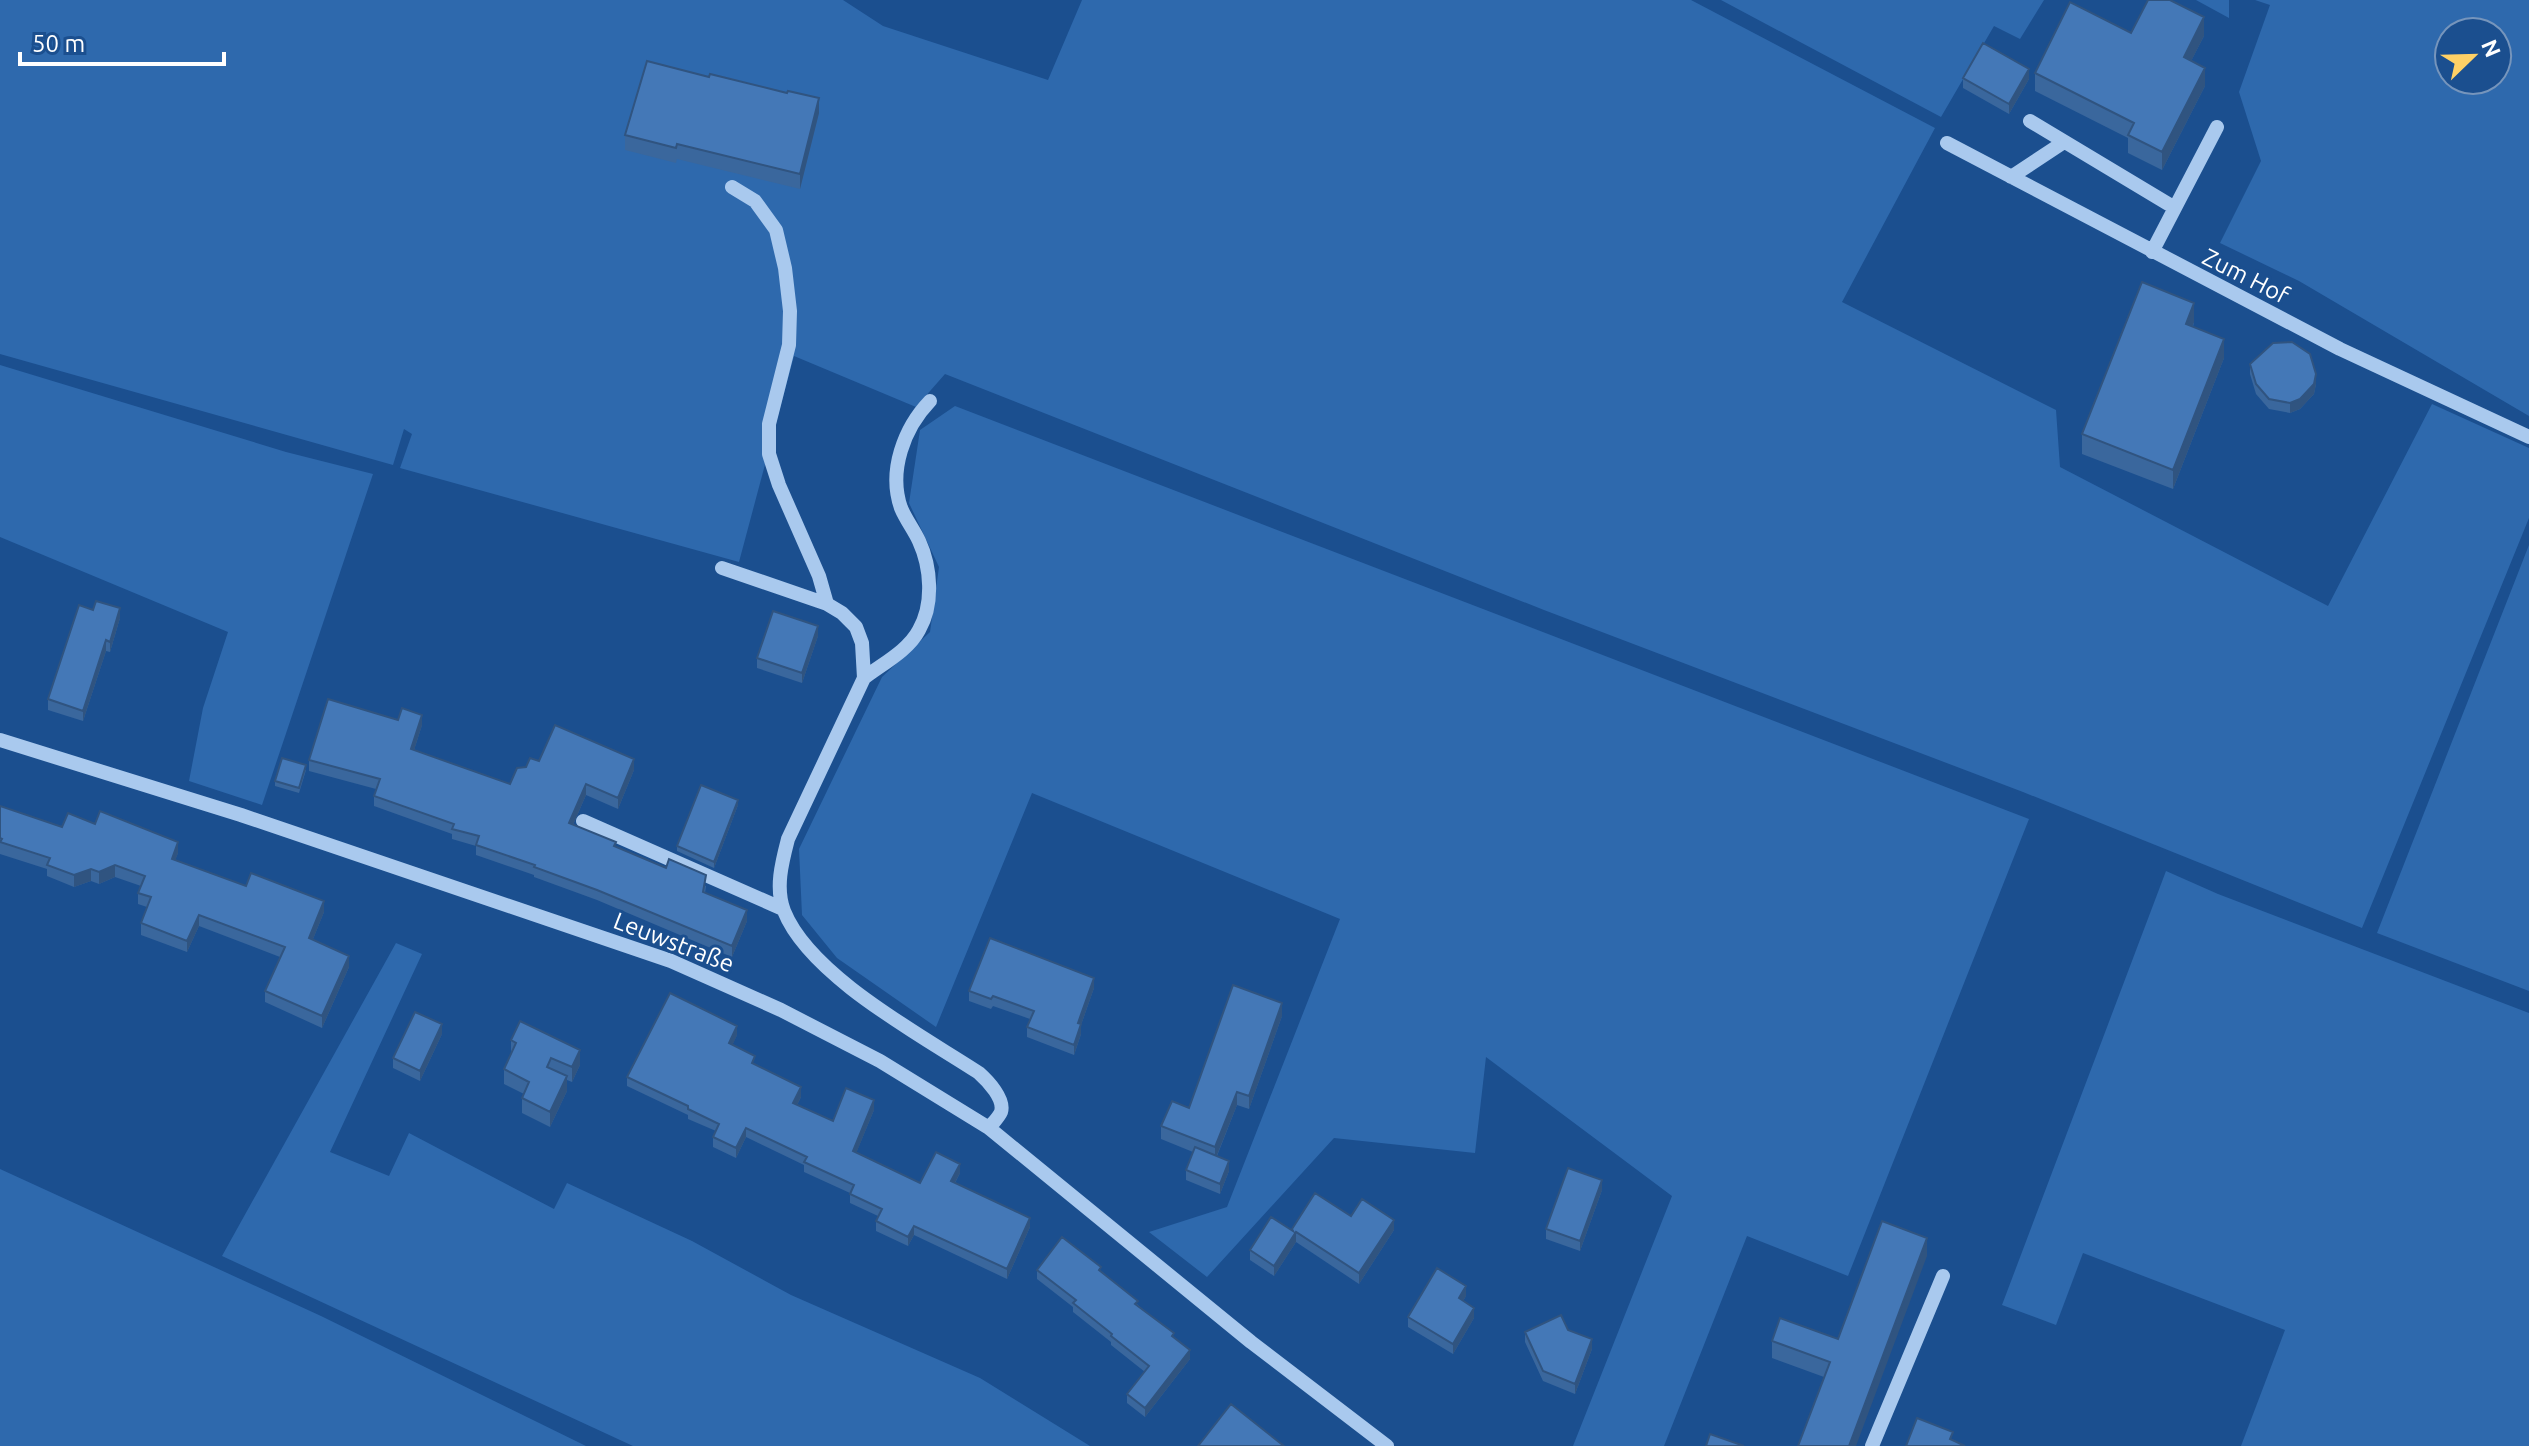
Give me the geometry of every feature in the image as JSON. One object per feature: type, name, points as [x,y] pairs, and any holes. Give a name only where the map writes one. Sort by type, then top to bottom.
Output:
[{"type":"street","points":[[2030,121],[2175,208]]},
{"type":"street","points":[[2152,252],[2217,127]]},
{"type":"street","points":[[2011,177],[2064,142]]},
{"type":"street","name":"Zum Hof","points":[[1947,143],[2340,349],[2529,437]]},
{"type":"street","points":[[732,187],[755,201],[776,230],[785,268],[790,311],[789,345],[769,424],[769,454],[779,485],[819,576],[827,604]]},
{"type":"street","points":[[930,401],[916,415],[907,433],[897,479],[897,495],[902,511],[917,537],[928,571],[925,617],[912,640],[864,678],[788,839],[781,866],[780,888],[783,909],[809,951],[838,977],[988,1081],[1001,1103],[1001,1112],[989,1128]]},
{"type":"street","points":[[722,568],[827,604],[842,613],[856,627],[862,643],[864,678]]},
{"type":"street","name":"Leuwstraße","points":[[0,740],[255,820],[671,961],[781,1010],[880,1061],[989,1128],[1251,1342],[1387,1446]]},
{"type":"street","points":[[583,821],[783,909]]},
{"type":"street","points":[[1872,1446],[1943,1276]]},
{"type":"shaded area","points":[[0,0],[843,0],[883,26],[1048,80],[1082,0],[1691,0],[1935,128],[1842,302],[2056,410],[2060,467],[2328,606],[2432,404],[2529,448],[2529,518],[2362,928],[2023,792],[1544,610],[945,374],[916,407],[794,356],[739,562],[400,468],[412,434],[404,429],[393,465],[0,354]]},
{"type":"shaded area","points":[[1721,0],[2044,0],[2020,39],[1994,26],[1941,117]]},
{"type":"shaded area","points":[[2196,0],[2229,0],[2229,18]]},
{"type":"shaded area","points":[[2255,0],[2529,0],[2529,416],[2299,281],[2220,243],[2261,161],[2239,92],[2270,5]]},
{"type":"shaded area","points":[[0,365],[286,452],[373,474],[262,805],[189,781],[203,708],[228,632],[0,537]]},
{"type":"shaded area","points":[[955,406],[2029,819],[1848,1276],[1747,1236],[1664,1446],[1573,1446],[1672,1196],[1486,1057],[1475,1153],[1334,1138],[1207,1277],[1149,1232],[1227,1207],[1340,919],[1032,793],[936,1027],[837,958],[802,915],[799,849],[882,677],[930,632],[939,567],[909,503],[920,430]]},
{"type":"shaded area","points":[[2529,545],[2529,991],[2377,933]]},
{"type":"shaded area","points":[[2166,871],[2218,894],[2529,1013],[2529,1446],[2241,1446],[2285,1330],[2083,1253],[2056,1325],[2002,1305]]},
{"type":"shaded area","points":[[396,943],[422,954],[330,1152],[389,1176],[409,1133],[554,1209],[567,1183],[692,1241],[791,1295],[980,1378],[1090,1446],[633,1446],[222,1256]]},
{"type":"shaded area","points":[[0,1169],[321,1316],[586,1446],[0,1446]]},
{"type":"building","points":[[2148,0],[2170,0],[2204,17],[2184,57],[2205,68],[2162,152],[2128,135],[2134,123],[2035,73],[2070,2],[2131,33]]},
{"type":"building","points":[[1983,43],[2029,69],[2009,104],[1963,78]]},
{"type":"building","points":[[647,61],[709,77],[710,74],[819,98],[800,174],[677,144],[676,148],[625,135]]},
{"type":"building","points":[[2142,282],[2194,303],[2186,324],[2224,339],[2173,470],[2082,434]]},
{"type":"building","points":[[2292,342],[2310,354],[2316,374],[2314,384],[2300,399],[2290,403],[2269,399],[2256,384],[2250,364],[2273,343]]},
{"type":"building","points":[[96,601],[120,608],[83,711],[48,699],[79,605],[93,610]]},
{"type":"building","points":[[773,611],[818,626],[802,673],[757,658]]},
{"type":"building","points":[[328,699],[398,720],[402,708],[422,715],[411,749],[510,784],[517,768],[526,767],[530,758],[539,761],[555,725],[634,759],[618,798],[586,784],[569,823],[616,842],[614,846],[666,868],[669,859],[706,875],[703,892],[747,910],[732,946],[535,865],[476,845],[479,836],[452,829],[454,824],[374,796],[380,779],[309,760]]},
{"type":"building","points":[[282,758],[306,765],[299,788],[275,781]]},
{"type":"building","points":[[701,785],[738,800],[714,862],[677,846]]},
{"type":"building","points":[[0,806],[62,827],[68,813],[95,824],[100,811],[178,842],[172,859],[246,886],[251,873],[324,901],[309,938],[349,956],[322,1016],[265,991],[285,947],[199,915],[187,941],[141,923],[151,897],[138,893],[145,876],[115,865],[99,872],[91,869],[74,875],[47,865],[50,858],[0,842]]},
{"type":"building","points":[[990,938],[1094,978],[1078,1023],[1081,1024],[1074,1045],[1027,1027],[1034,1011],[969,991]]},
{"type":"building","points":[[1233,985],[1282,1003],[1249,1096],[1237,1092],[1215,1147],[1161,1126],[1172,1101],[1189,1108]]},
{"type":"building","points":[[670,993],[737,1026],[729,1043],[755,1056],[752,1063],[801,1087],[793,1103],[833,1121],[846,1088],[874,1100],[853,1151],[920,1183],[936,1152],[960,1164],[951,1181],[1030,1218],[1007,1269],[914,1226],[908,1237],[876,1221],[882,1209],[850,1194],[854,1185],[804,1162],[807,1157],[746,1128],[736,1148],[713,1137],[719,1124],[627,1077]]},
{"type":"building","points":[[415,1012],[442,1024],[420,1071],[393,1058]]},
{"type":"building","points":[[520,1021],[580,1050],[572,1067],[551,1058],[547,1067],[567,1076],[550,1112],[522,1098],[529,1082],[504,1069],[516,1043],[511,1040]]},
{"type":"building","points":[[1195,1147],[1229,1161],[1220,1184],[1186,1170]]},
{"type":"building","points":[[1568,1168],[1602,1180],[1580,1241],[1546,1229]]},
{"type":"building","points":[[1315,1193],[1351,1216],[1362,1199],[1394,1220],[1359,1273],[1296,1232],[1274,1266],[1250,1250],[1271,1217],[1293,1231]]},
{"type":"building","points":[[1882,1221],[1927,1238],[1849,1446],[1798,1446],[1830,1362],[1772,1341],[1780,1318],[1838,1339]]},
{"type":"building","points":[[1062,1237],[1101,1267],[1099,1270],[1138,1301],[1135,1304],[1174,1333],[1172,1336],[1190,1350],[1145,1408],[1127,1394],[1149,1366],[1073,1303],[1076,1300],[1037,1270]]},
{"type":"building","points":[[1437,1268],[1466,1286],[1459,1298],[1474,1308],[1453,1344],[1408,1317]]},
{"type":"building","points":[[1561,1315],[1568,1330],[1592,1339],[1575,1384],[1543,1371],[1525,1332]]},
{"type":"building","points":[[1231,1404],[1284,1446],[1198,1446]]},
{"type":"building","points":[[1917,1418],[1953,1432],[1950,1439],[1965,1446],[1906,1446]]},
{"type":"building","points":[[1710,1434],[1744,1446],[1706,1446]]}]
